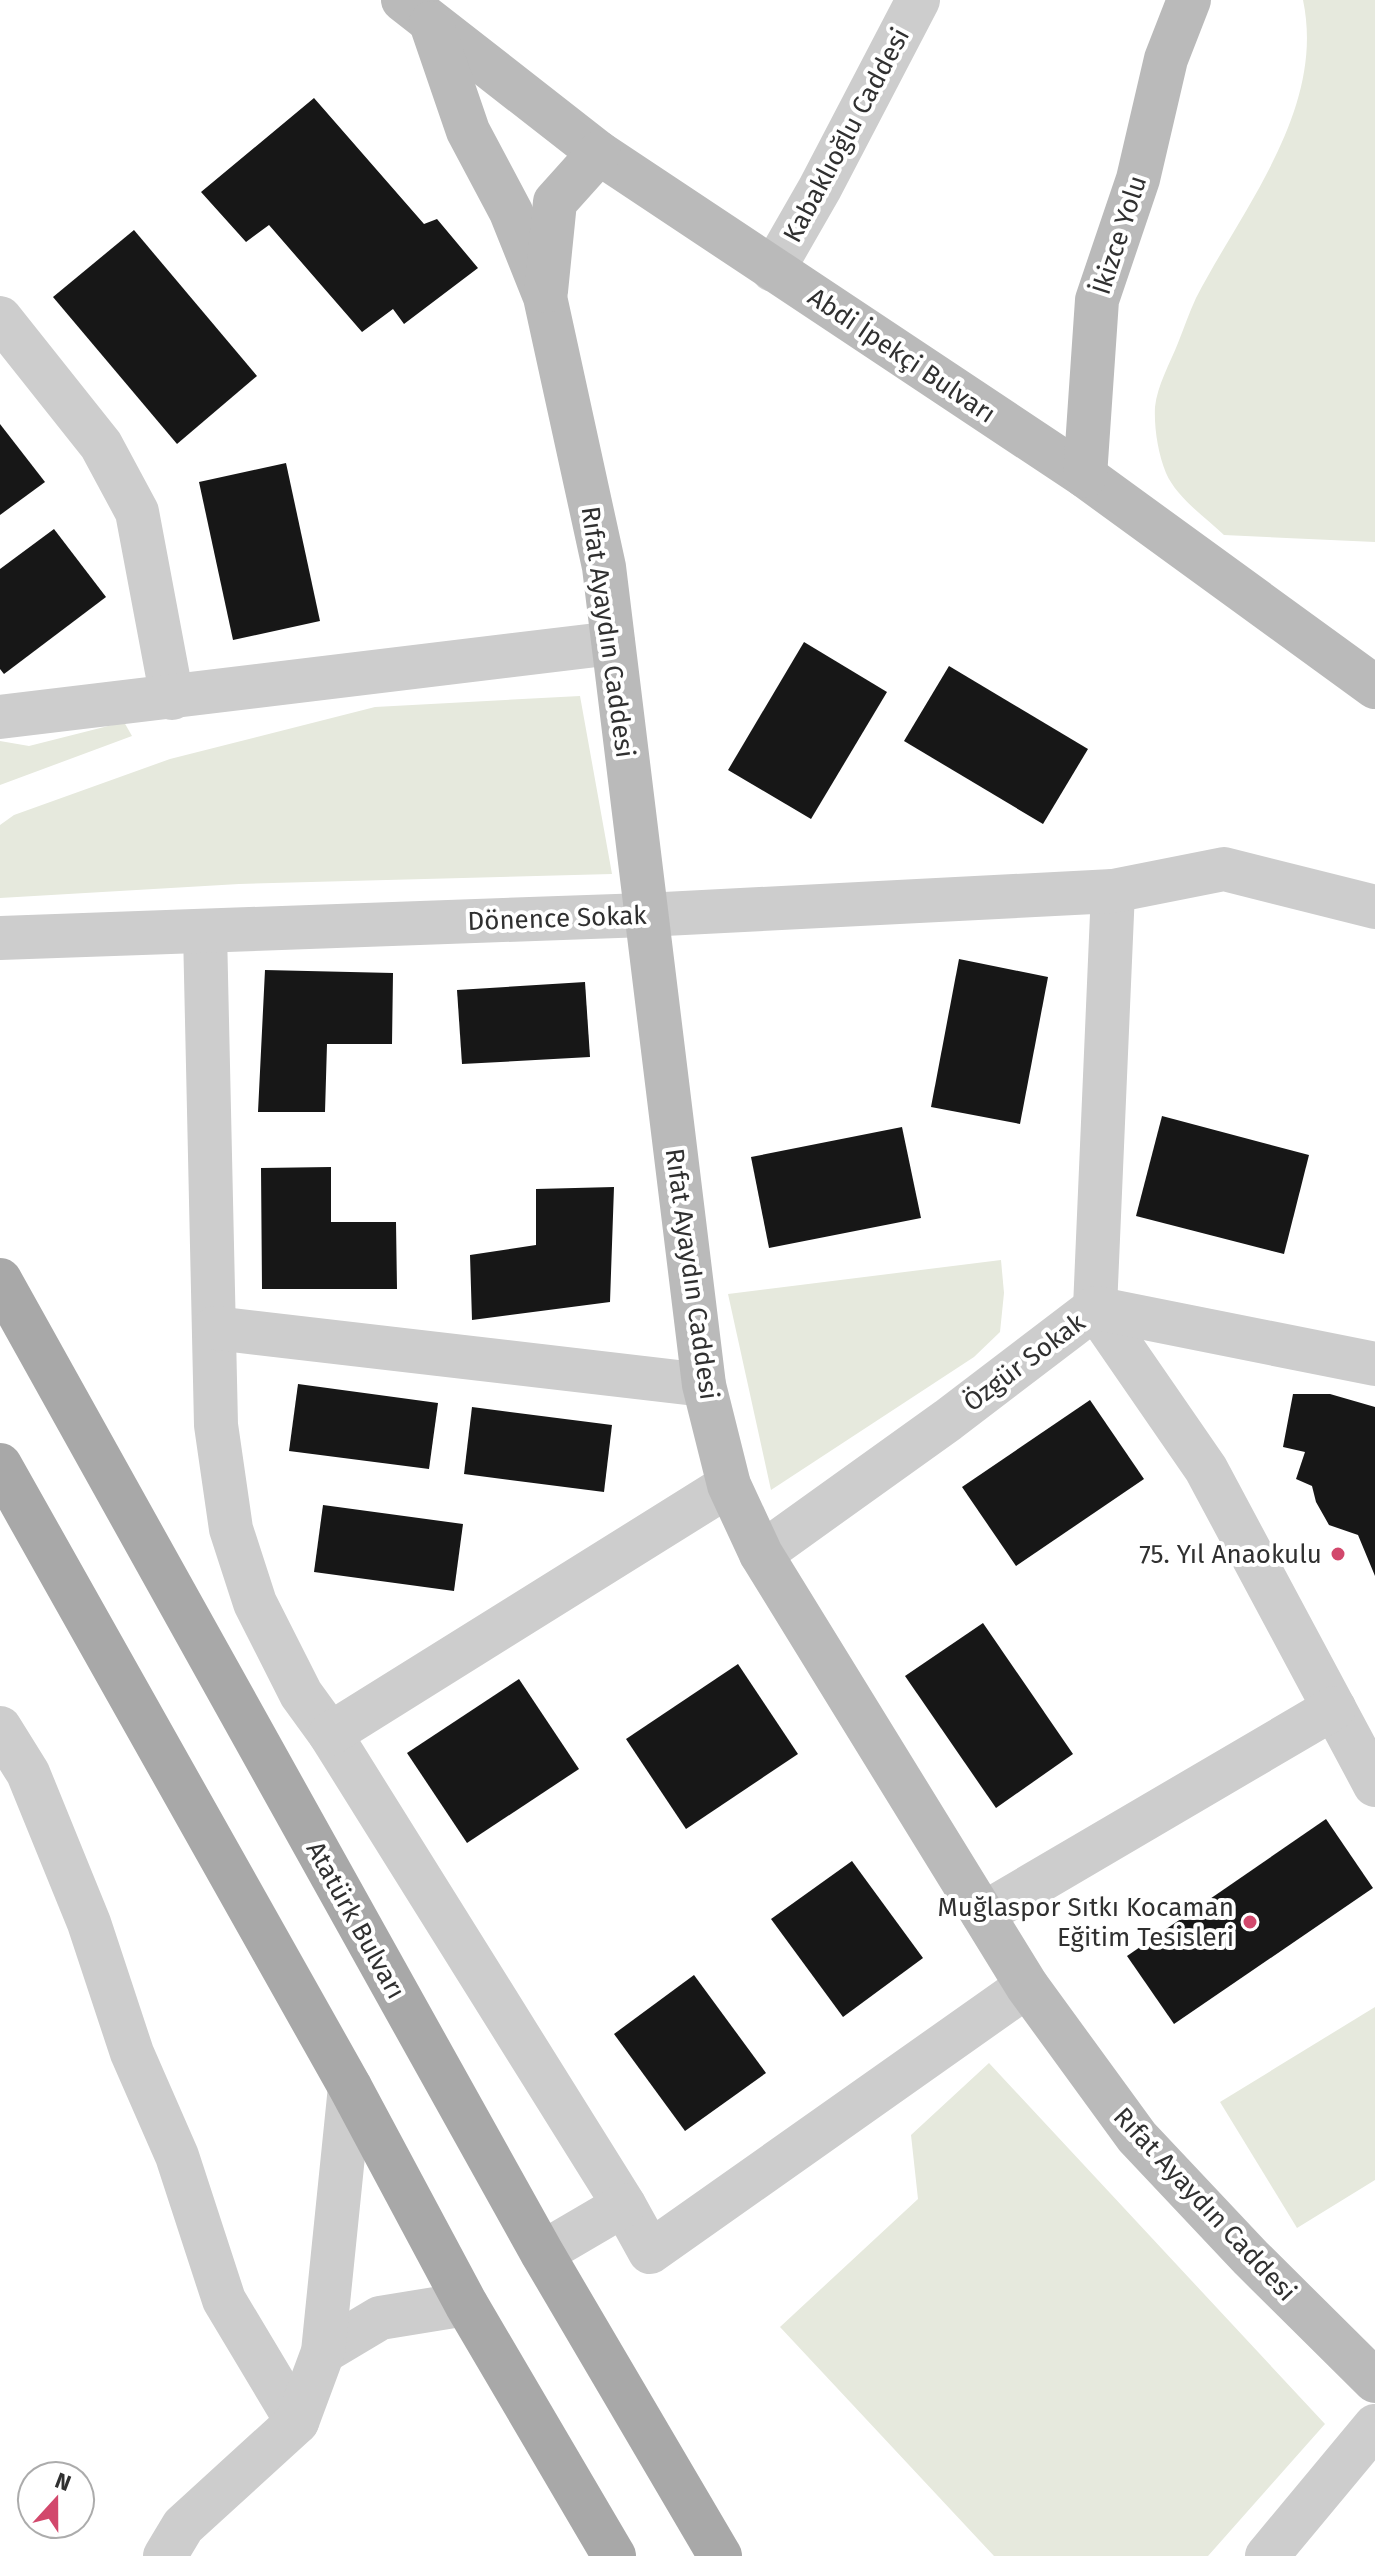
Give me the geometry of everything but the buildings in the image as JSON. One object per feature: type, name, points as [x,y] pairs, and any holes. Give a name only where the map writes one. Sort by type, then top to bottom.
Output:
[{"type":"main road","name":"Atatürk Bulvarı","points":[[0,1280],[542,2253],[720,2556]]},
{"type":"main road","points":[[0,1465],[350,2087],[466,2304],[614,2556]]},
{"type":"street","name":"Kabaklıoğlu Caddesi","points":[[773,270],[820,188],[918,0]]},
{"type":"street","name":"İkizce Yolu","points":[[1085,476],[1097,300],[1138,179],[1166,59],[1189,0]]},
{"type":"street","name":"Abdi İpekçi Bulvarı","points":[[417,11],[599,153],[1085,476],[1375,687]]},
{"type":"street","points":[[417,11],[468,131],[511,212],[545,297]]},
{"type":"street","points":[[545,297],[555,202],[599,153]]},
{"type":"street","name":"Rıfat Ayaydın Caddesi","points":[[545,297],[604,567],[704,1385],[729,1485],[761,1554],[1027,1986],[1137,2137],[1251,2258],[1375,2381]]},
{"type":"street","points":[[0,318],[101,445],[137,512],[172,698]]},
{"type":"street","points":[[0,717],[613,643]]},
{"type":"street","name":"Dönence Sokak","points":[[0,938],[645,915],[1113,891],[1224,869],[1375,907]]},
{"type":"street","points":[[1113,891],[1095,1308],[1206,1469],[1375,1785]]},
{"type":"street","points":[[205,931],[216,1425],[231,1529],[255,1603],[301,1694],[330,1734],[624,2205],[650,2252],[1027,1986]]},
{"type":"street","name":"Özgür Sokak","points":[[761,1554],[948,1420],[1095,1308],[1375,1364]]},
{"type":"street","points":[[215,1328],[704,1385]]},
{"type":"street","points":[[330,1734],[729,1485]]},
{"type":"street","points":[[983,1914],[1334,1708]]},
{"type":"street","points":[[0,1728],[28,1773],[89,1923],[132,2053],[177,2156],[224,2300],[297,2422]]},
{"type":"street","points":[[165,2556],[183,2526],[297,2422],[323,2352],[350,2087]]},
{"type":"street","points":[[542,2253],[624,2205]]},
{"type":"street","points":[[323,2352],[380,2318],[466,2304]]},
{"type":"street","points":[[1267,2556],[1375,2426]]},
{"type":"shaded area","points":[[1303,0],[1375,0],[1375,542],[1224,535],[1184,499],[1171,482],[1156,432],[1158,391],[1193,304],[1257,192],[1292,118],[1303,80],[1307,40]]},
{"type":"shaded area","points":[[580,696],[612,874],[239,884],[0,898],[0,825],[14,815],[170,759],[375,707]]},
{"type":"shaded area","points":[[124,722],[132,736],[0,785],[0,741],[29,746]]},
{"type":"shaded area","points":[[1001,1260],[1004,1293],[1000,1332],[974,1357],[771,1490],[728,1294]]},
{"type":"shaded area","points":[[1375,2007],[1375,2180],[1297,2228],[1220,2102]]},
{"type":"shaded area","points":[[989,2063],[1325,2424],[1208,2556],[994,2556],[780,2327],[918,2199],[911,2135]]},
{"type":"place","name":"75. Yıl Anaokulu","points":[[1338,1554]]},
{"type":"place","name":"Muğlaspor Sıtkı Kocaman Eğitim Tesisleri","points":[[1250,1922]]}]
